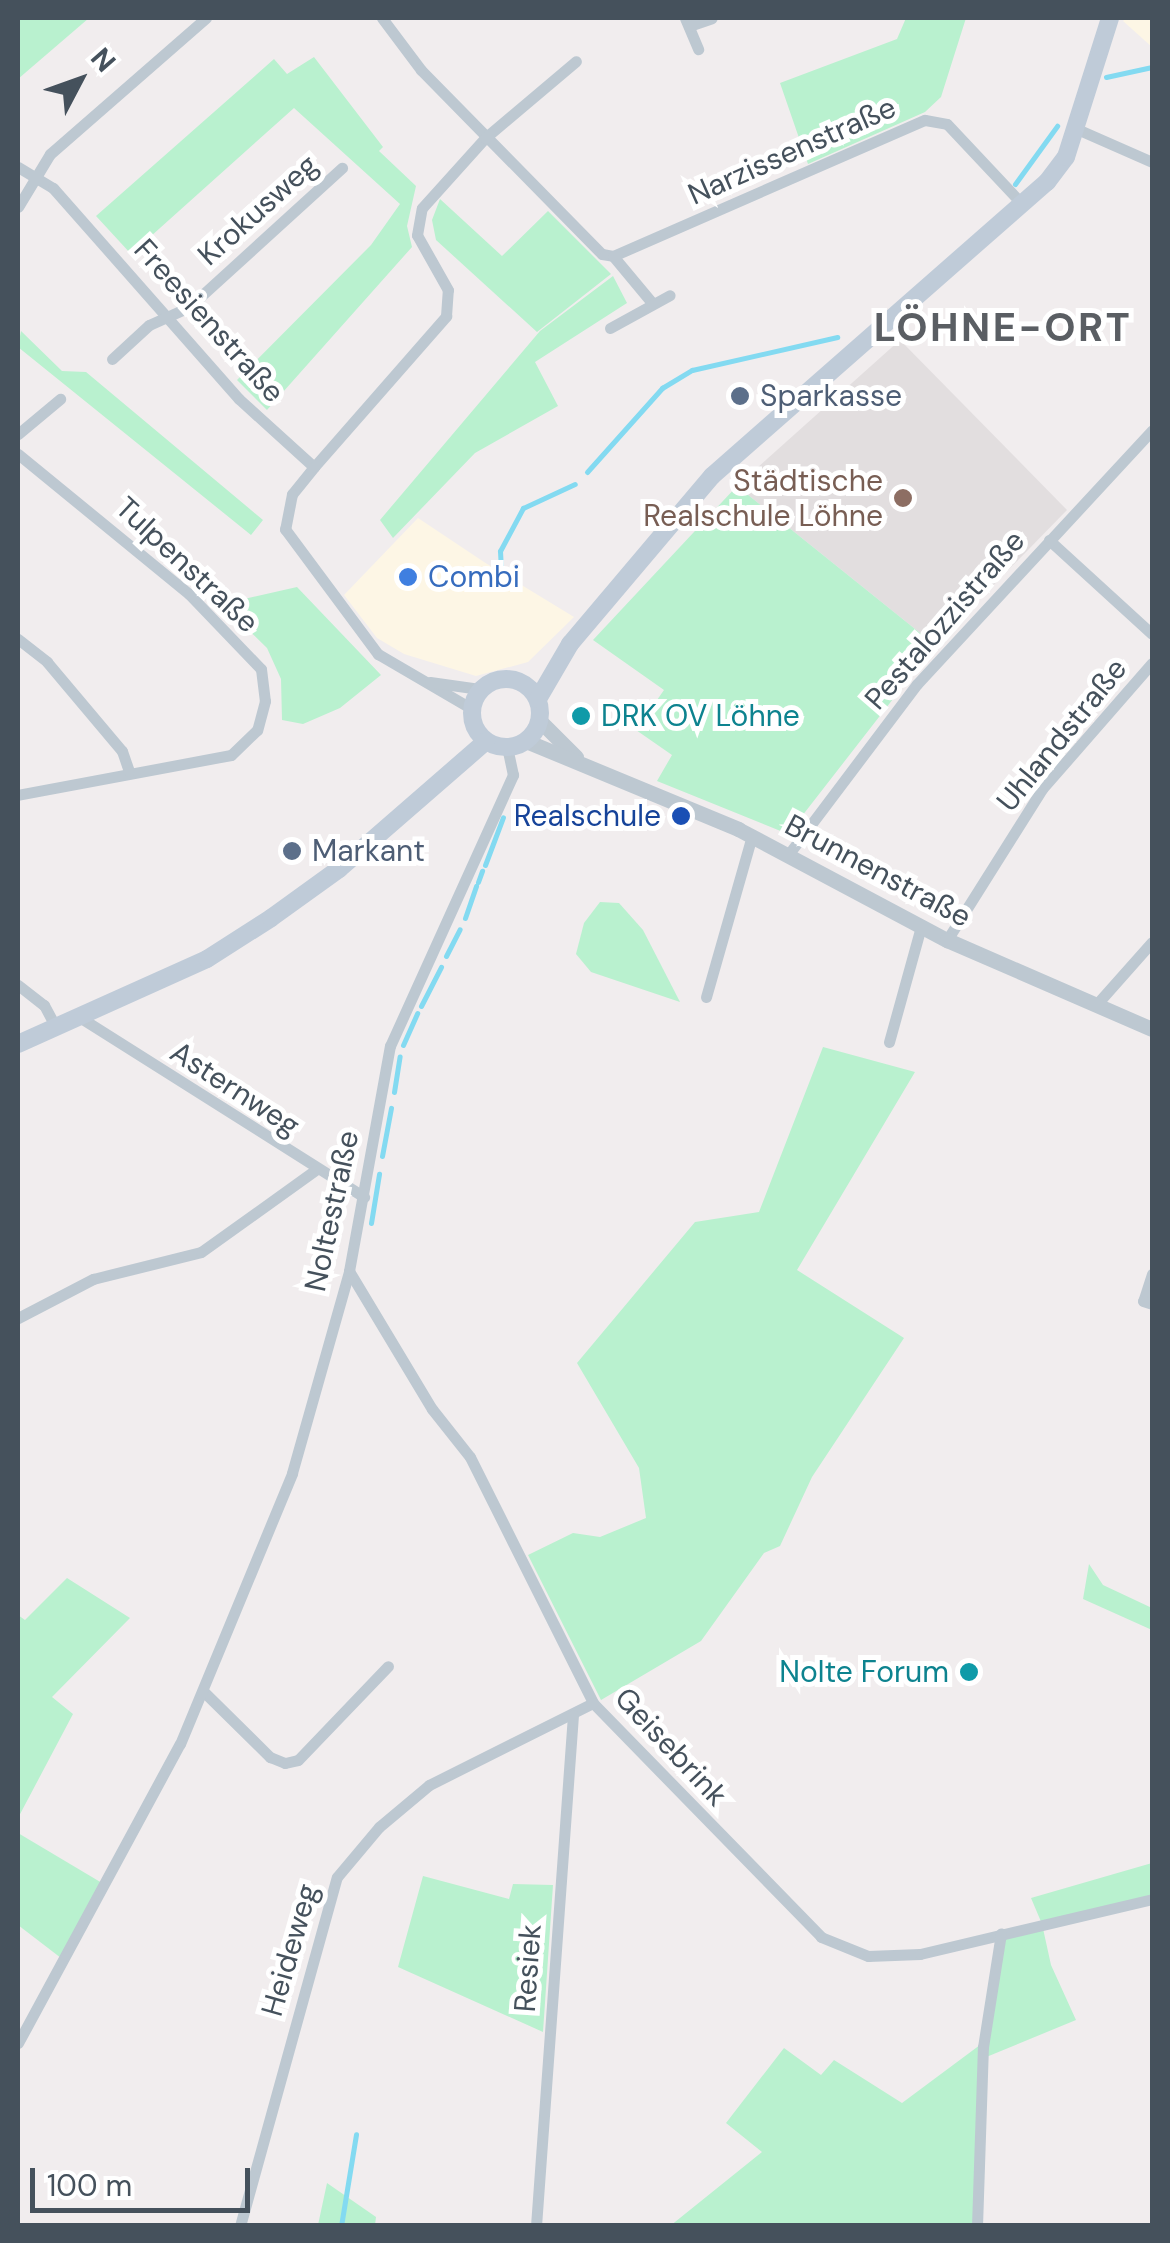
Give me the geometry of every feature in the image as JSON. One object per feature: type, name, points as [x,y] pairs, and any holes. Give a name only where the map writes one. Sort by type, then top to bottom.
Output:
[{"type":"main road","points":[[565,652],[520,681],[495,680],[480,690],[472,709],[481,735],[507,747],[526,741],[540,722],[538,699],[565,652],[712,476],[1022,204],[1066,157],[1110,18]]},
{"type":"main road","points":[[520,681],[538,699]]},
{"type":"main road","points":[[18,1044],[207,959],[270,918],[440,782],[481,735]]},
{"type":"street","points":[[18,207],[50,154],[206,18]]},
{"type":"street","points":[[382,18],[485,138],[653,304]]},
{"type":"street","points":[[698,49],[687,22],[712,18]]},
{"type":"street","points":[[472,709],[378,654],[294,547],[286,511],[314,467],[446,316],[448,290],[417,235],[417,220],[436,188],[485,138],[576,61]]},
{"type":"street","name":"Narzissenstraße","points":[[607,255],[925,120],[947,124],[1022,204]]},
{"type":"street","points":[[1077,130],[1152,162]]},
{"type":"street","name":"Freesienstraße","points":[[18,167],[53,188],[170,315],[239,399],[314,467]]},
{"type":"street","name":"Krokusweg","points":[[112,359],[149,325],[189,307],[342,168]]},
{"type":"street","points":[[610,328],[670,295]]},
{"type":"street","points":[[18,434],[60,399]]},
{"type":"street","name":"Pestalozzistraße","points":[[788,854],[916,684],[1152,430]]},
{"type":"street","name":"Tulpenstraße","points":[[18,454],[176,583],[261,669],[265,701],[257,730],[230,755],[18,795]]},
{"type":"street","points":[[1049,540],[1152,634]]},
{"type":"street","points":[[18,638],[48,662],[122,751],[129,772]]},
{"type":"street","name":"Uhlandstraße","points":[[947,940],[1042,790],[1152,663]]},
{"type":"street","points":[[426,681],[480,690]]},
{"type":"street","name":"Brunnenstraße","points":[[540,722],[579,760]]},
{"type":"street","name":"Brunnenstraße","points":[[526,741],[752,835],[920,927],[1152,1030]]},
{"type":"street","name":"Noltestraße","points":[[18,2043],[204,1692],[292,1473],[349,1271],[390,1046],[510,782],[514,766],[507,747]]},
{"type":"street","points":[[706,997],[752,835]]},
{"type":"street","points":[[889,1042],[920,927]]},
{"type":"street","points":[[1096,1005],[1152,942]]},
{"type":"street","points":[[18,984],[44,1005],[56,1028]]},
{"type":"street","name":"Asternweg","points":[[81,1018],[314,1172],[364,1198]]},
{"type":"street","points":[[18,1318],[92,1279],[201,1252],[314,1172]]},
{"type":"street","name":"Geisebrink","points":[[349,1271],[432,1409],[470,1457],[593,1703],[821,1937],[842,1950],[920,1954],[1152,1899]]},
{"type":"street","points":[[1148,1302],[1152,1274]]},
{"type":"street","points":[[204,1692],[285,1762],[298,1760],[388,1666]]},
{"type":"street","name":"Heideweg","points":[[240,2226],[337,1877],[379,1827],[429,1785],[593,1703]]},
{"type":"street","name":"Resiek","points":[[536,2226],[572,1714]]},
{"type":"street","points":[[977,2226],[983,2047],[1001,1933]]},
{"type":"shaded area","points":[[1152,18],[1152,47],[1123,21]]},
{"type":"shaded area","name":"Städtische Realschule Löhne","points":[[900,340],[1067,510],[935,645],[737,486]]},
{"type":"shaded area","points":[[418,518],[574,617],[528,662],[476,676],[404,654],[377,638],[344,595]]},
{"type":"green space","points":[[18,18],[89,18],[18,79]]},
{"type":"green space","points":[[906,18],[966,18],[941,97],[925,112],[808,164],[780,83],[897,39]]},
{"type":"green space","points":[[314,57],[383,147],[379,151],[416,186],[407,226],[412,247],[267,410],[237,380],[371,245],[400,204],[294,108],[131,254],[96,216],[274,59],[287,74]]},
{"type":"green space","points":[[440,199],[502,256],[548,211],[611,274],[537,332],[436,240],[432,220]]},
{"type":"green space","points":[[613,276],[627,303],[535,362],[558,406],[475,453],[393,538],[380,520],[540,331]]},
{"type":"green space","points":[[21,331],[62,371],[86,372],[263,520],[251,535],[18,347]]},
{"type":"green space","points":[[737,486],[935,645],[788,834],[657,781],[672,755],[636,730],[664,690],[593,640]]},
{"type":"green space","points":[[297,587],[381,675],[340,708],[303,724],[282,720],[281,679],[267,648],[222,604]]},
{"type":"green space","points":[[600,902],[619,903],[643,930],[680,1002],[591,972],[576,954],[584,923]]},
{"type":"green space","points":[[823,1047],[915,1072],[797,1270],[904,1338],[812,1477],[780,1546],[764,1553],[701,1641],[601,1700],[528,1555],[573,1533],[600,1537],[646,1518],[639,1468],[577,1363],[695,1222],[759,1212]]},
{"type":"green space","points":[[1089,1564],[1103,1585],[1152,1608],[1152,1630],[1083,1599]]},
{"type":"green space","points":[[67,1578],[130,1618],[52,1697],[73,1714],[18,1818],[18,1615],[25,1620]]},
{"type":"green space","points":[[18,1833],[102,1883],[61,1958],[18,1925]]},
{"type":"green space","points":[[1152,1863],[1152,1895],[1042,1924],[1031,1898]]},
{"type":"green space","points":[[423,1876],[509,1899],[513,1884],[553,1885],[543,2032],[398,1967]]},
{"type":"green space","points":[[1042,1924],[1051,1965],[1076,2020],[979,2060],[973,2225],[670,2226],[762,2152],[726,2123],[784,2048],[821,2075],[834,2060],[902,2103],[988,2039],[998,1935]]},
{"type":"green space","points":[[327,2183],[376,2217],[375,2225],[318,2225]]},
{"type":"waterway","points":[[1106,77],[1152,67]]},
{"type":"waterway","points":[[1015,184],[1057,126]]},
{"type":"waterway","points":[[587,472],[662,388],[692,370],[837,337]]},
{"type":"waterway","points":[[501,570],[500,551],[523,508],[575,484]]},
{"type":"waterway","points":[[485,865],[503,817]]},
{"type":"waterway","points":[[478,882],[482,871]]},
{"type":"waterway","points":[[465,918],[476,886]]},
{"type":"waterway","points":[[446,956],[460,929]]},
{"type":"waterway","points":[[421,1006],[441,967]]},
{"type":"waterway","points":[[403,1045],[417,1013]]},
{"type":"waterway","points":[[394,1092],[400,1056]]},
{"type":"waterway","points":[[382,1156],[391,1108]]},
{"type":"waterway","points":[[371,1223],[379,1174]]},
{"type":"waterway","points":[[341,2226],[356,2134]]},
{"type":"place","name":"Sparkasse","points":[[740,396]]},
{"type":"place","name":"Städtische Realschule Löhne","points":[[903,498]]},
{"type":"place","name":"Combi","points":[[408,577]]},
{"type":"place","name":"DRK OV Löhne","points":[[581,716]]},
{"type":"place","name":"Realschule","points":[[681,816]]},
{"type":"place","name":"Markant","points":[[292,851]]},
{"type":"place","name":"Nolte Forum","points":[[969,1672]]},
{"type":"district","name":"LÖHNE-ORT","points":[[1003,327]]}]
